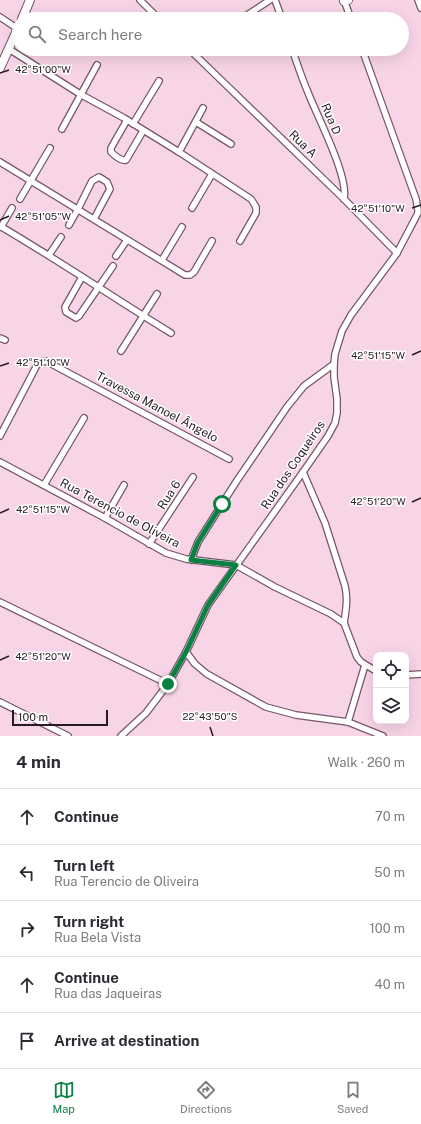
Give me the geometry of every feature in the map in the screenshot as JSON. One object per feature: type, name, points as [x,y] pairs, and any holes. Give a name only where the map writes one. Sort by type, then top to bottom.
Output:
[{"type":"street","points":[[25,12],[30,0]]},
{"type":"street","points":[[141,0],[152,12]]},
{"type":"street","points":[[252,12],[270,0]]},
{"type":"street","points":[[275,0],[279,12]]},
{"type":"street","points":[[345,0],[349,12]]},
{"type":"street","points":[[418,0],[421,8]]},
{"type":"street","points":[[0,17],[12,24]]},
{"type":"street","points":[[0,68],[12,42]]},
{"type":"street","points":[[20,56],[80,94],[127,120],[179,152],[251,199],[256,207],[256,213],[240,241]]},
{"type":"street","name":"Rua A","points":[[198,56],[344,199],[396,253]]},
{"type":"street","name":"Rua D","points":[[294,56],[306,89],[338,165],[344,186],[344,199]]},
{"type":"street","points":[[365,56],[419,197]]},
{"type":"street","points":[[62,129],[97,65]]},
{"type":"street","points":[[133,124],[159,81]]},
{"type":"street","points":[[179,152],[203,108]]},
{"type":"street","points":[[127,120],[111,148],[111,152],[123,160],[126,160],[143,131]]},
{"type":"street","points":[[196,122],[231,144]]},
{"type":"street","points":[[20,199],[50,148]]},
{"type":"street","points":[[0,162],[185,275],[191,275],[194,272],[212,241]]},
{"type":"street","points":[[192,208],[212,174]]},
{"type":"street","points":[[69,225],[92,181],[95,178],[100,178],[106,182],[110,189],[94,219]]},
{"type":"street","name":"Rua dos Coqueiros","points":[[121,736],[146,713],[168,684],[186,652],[208,605],[304,472],[328,436],[335,423],[337,413],[334,364],[342,331],[351,315],[396,253],[418,213],[419,197]]},
{"type":"street","points":[[12,208],[0,226],[49,255],[98,288],[171,333]]},
{"type":"street","points":[[162,260],[182,227]]},
{"type":"street","points":[[49,255],[61,237]]},
{"type":"street","points":[[116,256],[127,240]]},
{"type":"street","points":[[82,277],[65,305],[66,311],[76,318],[80,316],[113,266]]},
{"type":"street","points":[[121,351],[144,316],[156,294]]},
{"type":"street","name":"Travessa Manoel Ângelo","points":[[0,436],[34,369],[38,363],[46,360],[228,458]]},
{"type":"street","points":[[191,560],[198,542],[236,482],[287,407],[304,386],[334,364]]},
{"type":"street","points":[[44,485],[84,418]]},
{"type":"street","name":"Rua Terencio de Oliveira","points":[[0,462],[105,518],[149,544],[174,556],[191,560],[236,565]]},
{"type":"street","points":[[304,472],[324,523],[343,580],[347,595],[347,608],[344,623],[354,652],[361,662],[373,669]]},
{"type":"street","name":"Rua 6","points":[[149,544],[193,477]]},
{"type":"street","points":[[105,518],[124,485]]},
{"type":"street","points":[[236,565],[331,614],[344,623]]},
{"type":"street","points":[[0,602],[168,684]]},
{"type":"street","points":[[186,652],[195,664],[207,674],[266,707],[290,714],[348,722],[383,736]]},
{"type":"street","points":[[348,722],[365,665]]},
{"type":"street","points":[[409,675],[421,674]]},
{"type":"street","points":[[0,702],[68,736]]},
{"type":"route","points":[[168,684],[179,666],[208,605],[236,565],[191,560],[198,542],[222,504]]}]
